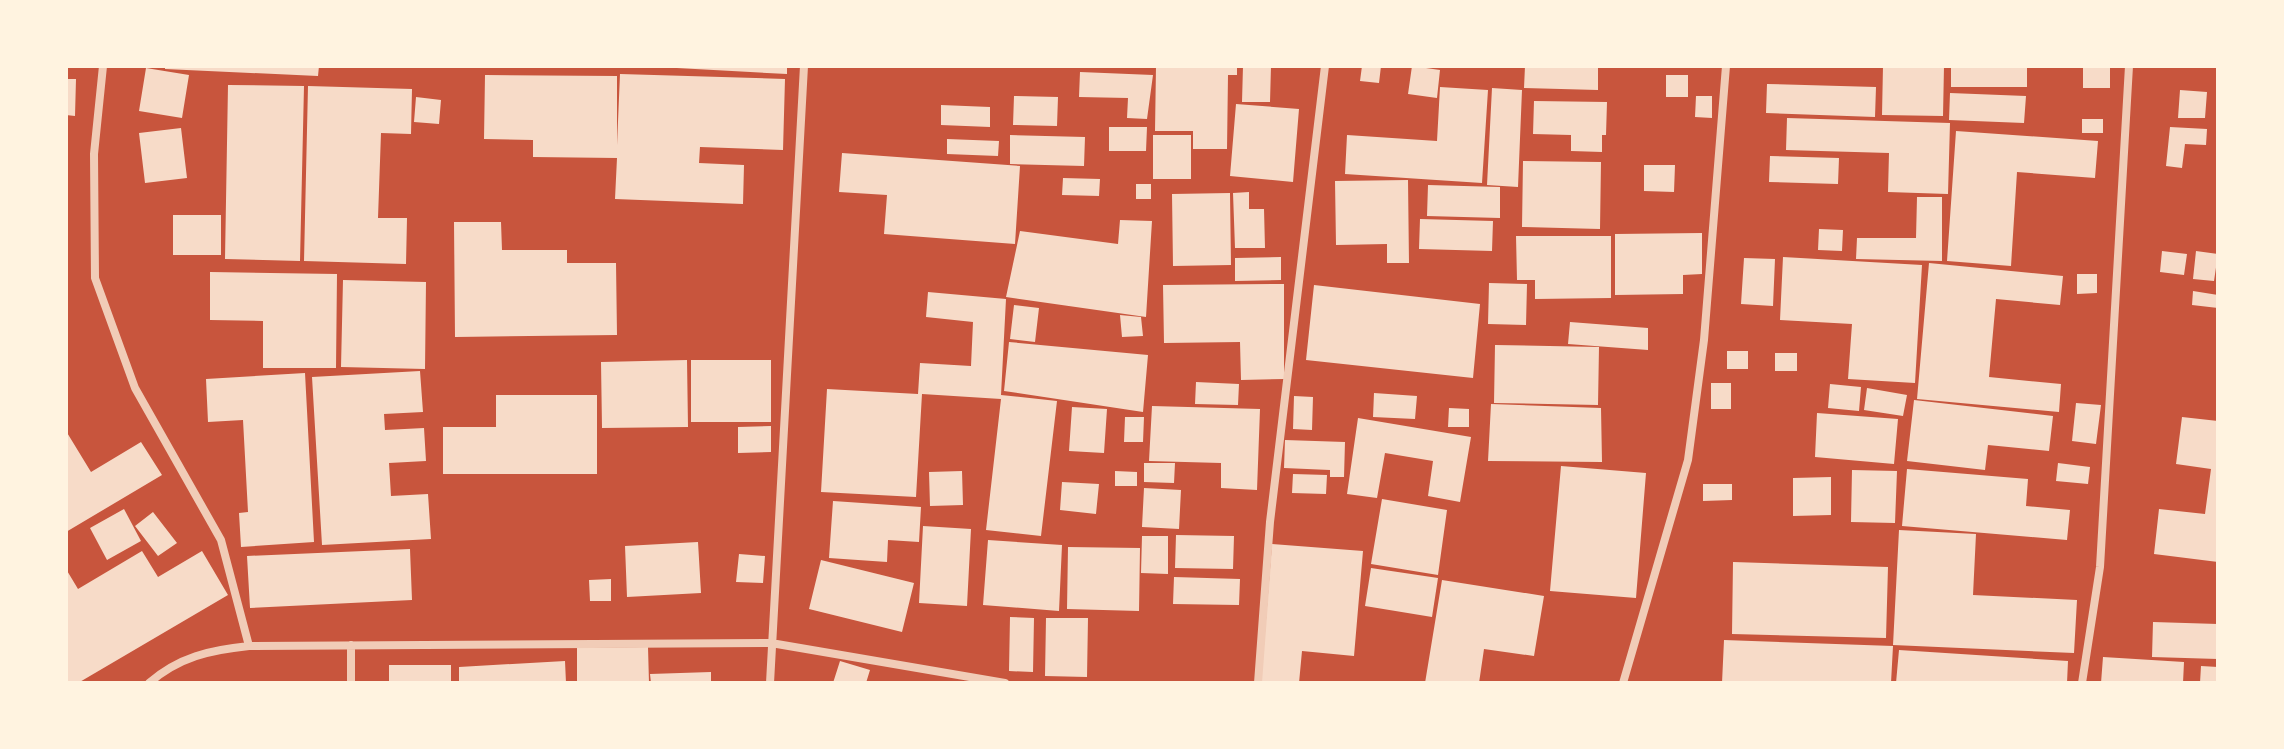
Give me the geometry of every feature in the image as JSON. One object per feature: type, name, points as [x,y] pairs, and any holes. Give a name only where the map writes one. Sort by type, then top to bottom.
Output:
[{"type":"street","points":[[103,66],[94,154],[95,278],[135,388],[221,540],[249,646]]},
{"type":"street","points":[[770,683],[804,66]]},
{"type":"street","points":[[1258,683],[1270,522],[1325,66]]},
{"type":"street","points":[[1623,683],[1688,460],[1704,340],[1726,66]]},
{"type":"street","points":[[2082,683],[2100,567],[2129,66]]},
{"type":"street","points":[[149,683],[169,666],[209,650],[249,646],[771,643],[979,682],[1005,683]]},
{"type":"street","points":[[351,645],[351,683]]},
{"type":"building","points":[[165,66],[319,66],[318,76],[165,69]]},
{"type":"building","points":[[640,66],[787,66],[787,74]]},
{"type":"building","points":[[1156,66],[1237,66],[1237,75],[1228,75],[1227,149],[1193,149],[1193,131],[1155,131]]},
{"type":"building","points":[[1243,66],[1271,66],[1270,102],[1242,102]]},
{"type":"building","points":[[1362,66],[1381,66],[1379,83],[1360,81]]},
{"type":"building","points":[[1412,66],[1440,70],[1437,98],[1408,94]]},
{"type":"building","points":[[1525,66],[1598,66],[1598,90],[1524,88]]},
{"type":"building","points":[[1883,66],[1944,66],[1943,116],[1882,115]]},
{"type":"building","points":[[1951,66],[2027,66],[2027,87],[1951,87]]},
{"type":"building","points":[[2083,66],[2110,66],[2110,88],[2083,88]]},
{"type":"building","points":[[146,68],[189,75],[182,118],[139,111]]},
{"type":"building","points":[[1080,72],[1153,75],[1147,119],[1127,118],[1128,98],[1079,97]]},
{"type":"building","points":[[620,74],[785,79],[783,150],[700,147],[699,163],[744,165],[743,204],[615,199],[617,158],[533,157],[533,140],[484,139],[485,75],[617,76],[617,145]]},
{"type":"building","points":[[1666,75],[1688,75],[1688,97],[1666,97]]},
{"type":"building","points":[[66,79],[76,79],[75,116],[66,115]]},
{"type":"building","points":[[1767,84],[1876,87],[1875,117],[1766,113]]},
{"type":"building","points":[[228,85],[304,86],[300,261],[225,259]]},
{"type":"building","points":[[308,86],[412,89],[411,134],[381,133],[378,218],[407,218],[406,264],[304,261]]},
{"type":"building","points":[[1440,87],[1488,90],[1482,183],[1345,174],[1347,135],[1437,141]]},
{"type":"building","points":[[1492,88],[1522,90],[1518,187],[1487,185]]},
{"type":"building","points":[[2180,90],[2207,92],[2205,118],[2178,118]]},
{"type":"building","points":[[1950,93],[2026,96],[2024,123],[1949,120]]},
{"type":"building","points":[[1014,96],[1058,97],[1057,126],[1013,125]]},
{"type":"building","points":[[1696,96],[1712,96],[1712,118],[1695,117]]},
{"type":"building","points":[[416,97],[441,100],[439,124],[414,122]]},
{"type":"building","points":[[1534,101],[1607,102],[1602,152],[1571,151],[1571,135],[1533,134]]},
{"type":"building","points":[[1236,104],[1299,109],[1293,182],[1230,176]]},
{"type":"building","points":[[941,105],[990,107],[990,127],[941,125]]},
{"type":"building","points":[[1787,118],[1950,123],[1948,194],[1888,192],[1889,153],[1786,150]]},
{"type":"building","points":[[2082,119],[2103,119],[2103,133],[2082,133]]},
{"type":"building","points":[[1109,127],[1147,127],[1146,151],[1109,151]]},
{"type":"building","points":[[2170,127],[2207,129],[2206,145],[2185,144],[2182,168],[2166,166]]},
{"type":"building","points":[[181,128],[187,178],[145,183],[139,133]]},
{"type":"building","points":[[1956,131],[2098,141],[2095,178],[2017,172],[2011,266],[1947,261]]},
{"type":"building","points":[[1010,135],[1085,137],[1084,166],[1010,164]]},
{"type":"building","points":[[1153,135],[1191,135],[1191,179],[1153,179]]},
{"type":"building","points":[[947,139],[999,141],[998,156],[947,154]]},
{"type":"building","points":[[842,153],[1020,166],[1015,244],[884,234],[887,195],[839,192]]},
{"type":"building","points":[[1770,156],[1839,158],[1838,184],[1769,182]]},
{"type":"building","points":[[1523,161],[1601,162],[1600,229],[1522,227]]},
{"type":"building","points":[[1644,165],[1675,165],[1674,192],[1644,191]]},
{"type":"building","points":[[1063,178],[1100,179],[1099,196],[1062,195]]},
{"type":"building","points":[[1408,180],[1409,263],[1387,263],[1387,244],[1336,245],[1335,181]]},
{"type":"building","points":[[1136,184],[1151,184],[1151,199],[1136,199]]},
{"type":"building","points":[[1428,185],[1500,187],[1500,218],[1427,216]]},
{"type":"building","points":[[1249,192],[1249,209],[1264,209],[1265,248],[1235,248],[1233,193]]},
{"type":"building","points":[[1230,193],[1231,265],[1173,266],[1172,194]]},
{"type":"building","points":[[1917,197],[1942,197],[1942,261],[1856,259],[1857,238],[1916,238]]},
{"type":"building","points":[[173,215],[221,215],[221,255],[173,255]]},
{"type":"building","points":[[1420,219],[1493,221],[1492,251],[1419,249]]},
{"type":"building","points":[[1120,220],[1152,221],[1146,317],[1006,297],[1020,231],[1118,244]]},
{"type":"building","points":[[454,222],[501,222],[502,250],[567,250],[567,263],[616,263],[617,335],[455,337]]},
{"type":"building","points":[[1819,229],[1843,230],[1842,251],[1818,250]]},
{"type":"building","points":[[1702,233],[1702,274],[1683,275],[1683,294],[1615,295],[1615,234]]},
{"type":"building","points":[[1516,236],[1611,236],[1611,298],[1535,299],[1535,280],[1517,280]]},
{"type":"building","points":[[2162,251],[2187,254],[2184,275],[2160,272]]},
{"type":"building","points":[[2196,251],[2218,254],[2214,281],[2193,279]]},
{"type":"building","points":[[1281,257],[1281,280],[1235,281],[1235,258]]},
{"type":"building","points":[[1783,257],[1922,265],[1915,383],[1848,379],[1852,324],[1780,320]]},
{"type":"building","points":[[1744,258],[1775,259],[1773,306],[1741,304]]},
{"type":"building","points":[[1929,263],[2063,276],[2060,305],[1996,299],[1989,377],[2061,384],[2059,412],[1917,399]]},
{"type":"building","points":[[210,272],[337,274],[336,368],[263,368],[263,321],[210,320]]},
{"type":"building","points":[[2077,274],[2097,274],[2097,293],[2077,294]]},
{"type":"building","points":[[343,280],[426,282],[425,369],[341,367]]},
{"type":"building","points":[[1489,283],[1527,284],[1526,325],[1488,324]]},
{"type":"building","points":[[1284,284],[1284,379],[1241,380],[1240,342],[1164,343],[1163,285]]},
{"type":"building","points":[[1314,285],[1480,304],[1473,378],[1306,360]]},
{"type":"building","points":[[2193,291],[2218,295],[2218,308],[2192,305]]},
{"type":"building","points":[[928,292],[1006,299],[1001,395],[1057,401],[1041,536],[986,530],[1001,399],[922,394],[916,497],[821,492],[827,389],[918,394],[920,363],[971,366],[973,322],[926,317]]},
{"type":"building","points":[[1014,305],[1039,308],[1035,342],[1010,339]]},
{"type":"building","points":[[1120,315],[1141,317],[1143,336],[1122,337]]},
{"type":"building","points":[[1570,322],[1648,328],[1648,350],[1568,344]]},
{"type":"building","points":[[1009,342],[1148,355],[1143,412],[1004,391]]},
{"type":"building","points":[[1495,345],[1599,347],[1598,405],[1494,403]]},
{"type":"building","points":[[1727,351],[1748,351],[1748,369],[1727,369]]},
{"type":"building","points":[[1775,353],[1797,353],[1797,371],[1775,371]]},
{"type":"building","points":[[687,360],[688,427],[602,428],[601,362]]},
{"type":"building","points":[[691,360],[771,360],[771,422],[691,422]]},
{"type":"building","points":[[420,371],[423,412],[384,414],[385,430],[424,428],[426,461],[389,463],[391,496],[428,494],[431,539],[322,545],[312,377]]},
{"type":"building","points":[[305,373],[314,542],[241,547],[239,513],[248,512],[243,420],[208,422],[206,379]]},
{"type":"building","points":[[1196,382],[1239,384],[1238,405],[1195,404]]},
{"type":"building","points":[[1711,383],[1731,383],[1731,409],[1711,409]]},
{"type":"building","points":[[1830,384],[1861,387],[1859,411],[1828,408]]},
{"type":"building","points":[[1867,388],[1907,395],[1903,416],[1864,410]]},
{"type":"building","points":[[1374,393],[1417,396],[1415,419],[1373,417]]},
{"type":"building","points":[[496,395],[597,395],[597,474],[443,474],[443,427],[496,427]]},
{"type":"building","points":[[1294,396],[1313,397],[1312,430],[1293,429]]},
{"type":"building","points":[[1914,400],[2053,416],[2049,451],[1988,445],[1985,470],[1907,461]]},
{"type":"building","points":[[2076,403],[2101,405],[2096,444],[2072,441]]},
{"type":"building","points":[[1491,404],[1601,408],[1602,462],[1488,461]]},
{"type":"building","points":[[1152,406],[1260,409],[1257,490],[1221,488],[1221,463],[1149,461]]},
{"type":"building","points":[[1072,407],[1107,409],[1104,453],[1069,451]]},
{"type":"building","points":[[1449,408],[1469,409],[1469,427],[1448,427]]},
{"type":"building","points":[[1817,413],[1898,419],[1894,464],[1815,457]]},
{"type":"building","points":[[1125,417],[1144,417],[1143,442],[1124,442]]},
{"type":"building","points":[[2182,417],[2218,421],[2218,562],[2154,554],[2159,509],[2205,514],[2211,469],[2176,464]]},
{"type":"building","points":[[1358,418],[1471,437],[1460,502],[1428,496],[1433,461],[1385,453],[1377,498],[1347,494]]},
{"type":"building","points":[[771,426],[771,452],[738,453],[738,427]]},
{"type":"building","points":[[66,431],[91,472],[141,442],[162,475],[66,532]]},
{"type":"building","points":[[1285,440],[1345,442],[1344,477],[1330,477],[1330,470],[1284,468]]},
{"type":"building","points":[[1144,463],[1175,463],[1174,483],[1144,482]]},
{"type":"building","points":[[2058,463],[2090,467],[2088,484],[2056,481]]},
{"type":"building","points":[[1561,466],[1646,473],[1636,598],[1550,591]]},
{"type":"building","points":[[1907,469],[2028,479],[2026,506],[2070,510],[2067,540],[1902,526]]},
{"type":"building","points":[[1852,470],[1897,471],[1895,523],[1851,522]]},
{"type":"building","points":[[962,471],[963,505],[930,506],[929,472]]},
{"type":"building","points":[[1115,471],[1137,472],[1137,486],[1115,486]]},
{"type":"building","points":[[1293,474],[1327,475],[1326,494],[1292,493]]},
{"type":"building","points":[[1831,477],[1831,515],[1793,516],[1793,478]]},
{"type":"building","points":[[1062,482],[1099,484],[1096,514],[1060,510]]},
{"type":"building","points":[[1703,484],[1732,484],[1732,500],[1703,501]]},
{"type":"building","points":[[1144,488],[1181,490],[1179,529],[1142,527]]},
{"type":"building","points":[[1382,499],[1447,510],[1438,575],[1371,564]]},
{"type":"building","points":[[833,501],[921,507],[919,542],[888,540],[887,562],[829,558]]},
{"type":"building","points":[[124,509],[141,541],[107,560],[90,528]]},
{"type":"building","points":[[153,512],[177,543],[158,556],[135,526]]},
{"type":"building","points":[[923,526],[971,529],[967,606],[919,603]]},
{"type":"building","points":[[1899,530],[1976,534],[1973,595],[2077,600],[2074,653],[1893,645]]},
{"type":"building","points":[[1176,535],[1234,536],[1233,569],[1175,568]]},
{"type":"building","points":[[1142,536],[1168,536],[1168,574],[1141,573]]},
{"type":"building","points":[[988,540],[1062,545],[1059,611],[983,605]]},
{"type":"building","points":[[698,542],[701,593],[627,597],[625,546]]},
{"type":"building","points":[[1272,544],[1363,551],[1354,656],[1302,651],[1299,683],[1261,683]]},
{"type":"building","points":[[1068,547],[1140,548],[1139,611],[1067,609]]},
{"type":"building","points":[[410,549],[412,600],[250,608],[247,556]]},
{"type":"building","points":[[142,551],[158,577],[202,551],[228,595],[78,683],[66,683],[66,569],[78,589]]},
{"type":"building","points":[[739,554],[765,556],[763,583],[736,582]]},
{"type":"building","points":[[821,560],[914,583],[902,632],[809,609]]},
{"type":"building","points":[[1733,562],[1888,567],[1886,638],[1732,634]]},
{"type":"building","points":[[1371,568],[1438,578],[1432,617],[1365,606]]},
{"type":"building","points":[[1174,577],[1240,579],[1239,605],[1173,604]]},
{"type":"building","points":[[611,579],[611,601],[590,601],[589,580]]},
{"type":"building","points":[[1442,580],[1544,596],[1534,656],[1484,649],[1479,683],[1425,683]]},
{"type":"building","points":[[1010,617],[1034,618],[1033,672],[1009,671]]},
{"type":"building","points":[[1046,618],[1088,618],[1087,677],[1045,676]]},
{"type":"building","points":[[2153,622],[2218,624],[2218,659],[2152,657]]},
{"type":"building","points":[[1724,640],[1893,646],[1891,683],[1722,683]]},
{"type":"building","points":[[648,647],[649,683],[577,683],[577,648]]},
{"type":"building","points":[[1899,650],[2068,661],[2067,683],[1896,683]]},
{"type":"building","points":[[2103,657],[2184,662],[2183,683],[2101,683]]},
{"type":"building","points":[[565,661],[566,683],[459,683],[459,667]]},
{"type":"building","points":[[840,661],[870,670],[866,683],[833,683]]},
{"type":"building","points":[[389,665],[451,665],[451,683],[389,683]]},
{"type":"building","points":[[2201,666],[2218,667],[2218,683],[2200,683]]},
{"type":"building","points":[[711,672],[711,683],[651,683],[650,674]]}]
